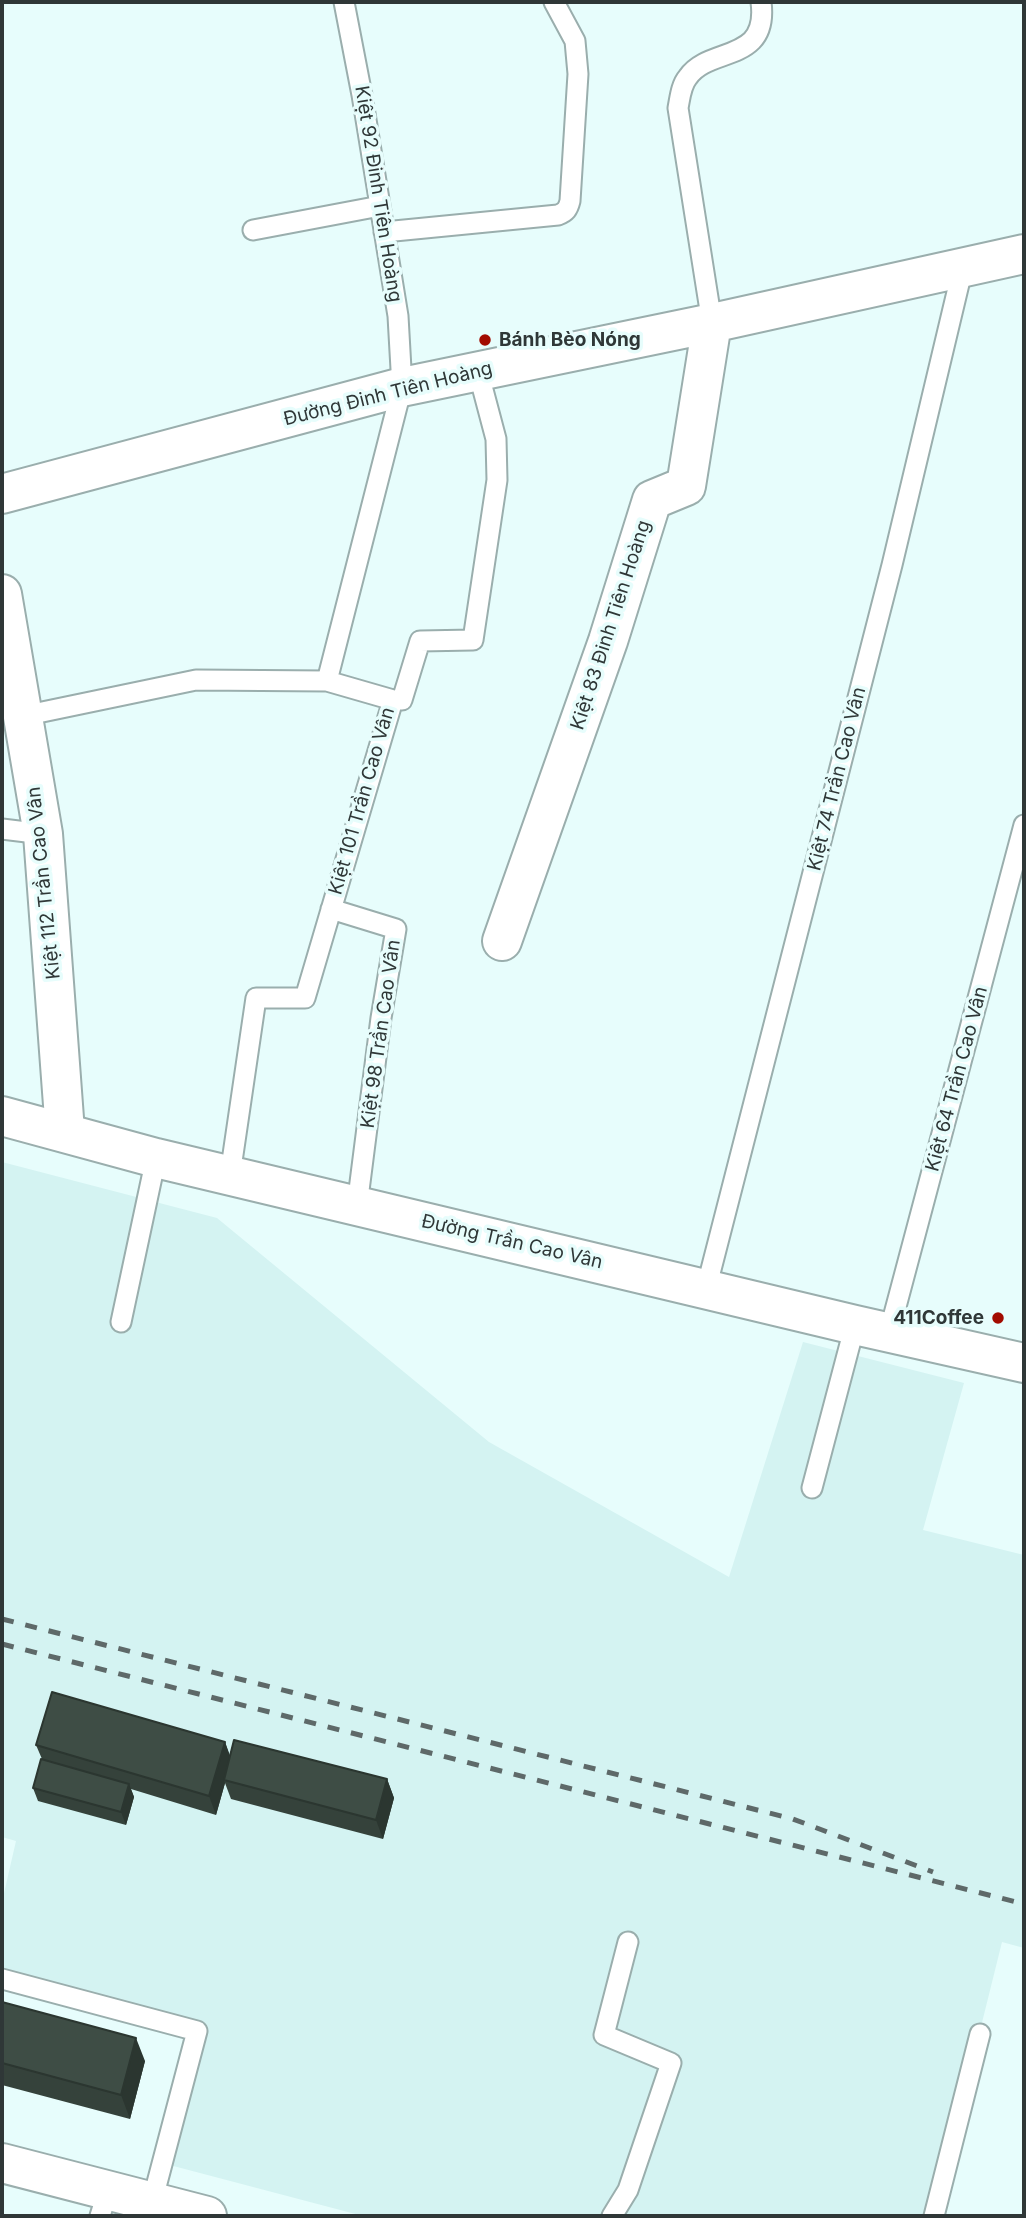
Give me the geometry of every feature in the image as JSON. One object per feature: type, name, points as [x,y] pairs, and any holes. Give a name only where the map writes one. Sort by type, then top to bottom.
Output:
[{"type":"street","name":"Đường Đinh Tiên Hoàng","points":[[2,494],[402,387],[712,323],[1024,254]]},
{"type":"street","name":"Kiệt 83 Đinh Tiên Hoàng","points":[[502,940],[608,641],[652,500],[686,486],[712,323]]},
{"type":"street","name":"Kiệt 112 Trần Cao Vân","points":[[2,594],[43,834],[65,1132]]},
{"type":"street","name":"Đường Trần Cao Vân","points":[[2,1116],[156,1158],[1024,1363]]},
{"type":"street","points":[[2,2163],[104,2203],[152,2202],[207,2216]]},
{"type":"lane","name":"Kiệt 92 Đinh Tiên Hoàng","points":[[344,2],[398,316],[402,387]]},
{"type":"lane","points":[[384,232],[558,215],[568,208],[578,74],[575,41],[554,2]]},
{"type":"lane","points":[[712,323],[678,108],[682,89],[693,71],[744,48],[753,39],[760,25],[761,2]]},
{"type":"lane","points":[[253,230],[380,206]]},
{"type":"lane","name":"Kiệt 74 Trần Cao Vân","points":[[706,1289],[892,565],[963,267]]},
{"type":"lane","points":[[393,700],[402,700],[420,641],[473,640],[497,480],[496,439],[478,371]]},
{"type":"lane","points":[[327,681],[402,387]]},
{"type":"lane","name":"Kiệt 101 Trần Cao Vân","points":[[23,716],[196,680],[327,681],[393,700],[305,998],[256,998],[230,1175]]},
{"type":"lane","name":"Kiệt 64 Trần Cao Vân","points":[[812,1488],[872,1329],[1024,825]]},
{"type":"lane","points":[[2,829],[43,834]]},
{"type":"lane","name":"Kiệt 98 Trần Cao Vân","points":[[331,909],[396,929],[381,1018],[357,1206]]},
{"type":"lane","points":[[121,1322],[156,1158]]},
{"type":"lane","points":[[612,2216],[628,2190],[671,2063],[604,2035],[628,1942]]},
{"type":"lane","points":[[2,1979],[197,2031],[152,2202]]},
{"type":"lane","points":[[934,2216],[980,2034]]},
{"type":"shaded area","points":[[2,1162],[217,1218],[489,1442],[729,1577],[803,1342],[964,1383],[923,1530],[1024,1555],[1024,1948],[1002,1942],[934,2216],[363,2216],[162,2163],[197,2031],[2,1979],[2,1902],[16,1841],[2,1837]]},
{"type":"building","points":[[52,1692],[225,1742],[209,1796],[36,1745]]},
{"type":"building","points":[[234,1740],[387,1779],[376,1820],[224,1780]]},
{"type":"building","points":[[41,1759],[129,1784],[121,1812],[33,1788]]},
{"type":"building","points":[[2,2002],[136,2038],[121,2095],[2,2063]]},
{"type":"railway","points":[[2,1619],[793,1819],[933,1872]]},
{"type":"railway","points":[[2,1644],[1024,1904]]},
{"type":"place","name":"Bánh Bèo Nóng","points":[[485,340]]},
{"type":"place","name":"411Coffee","points":[[998,1318]]}]
